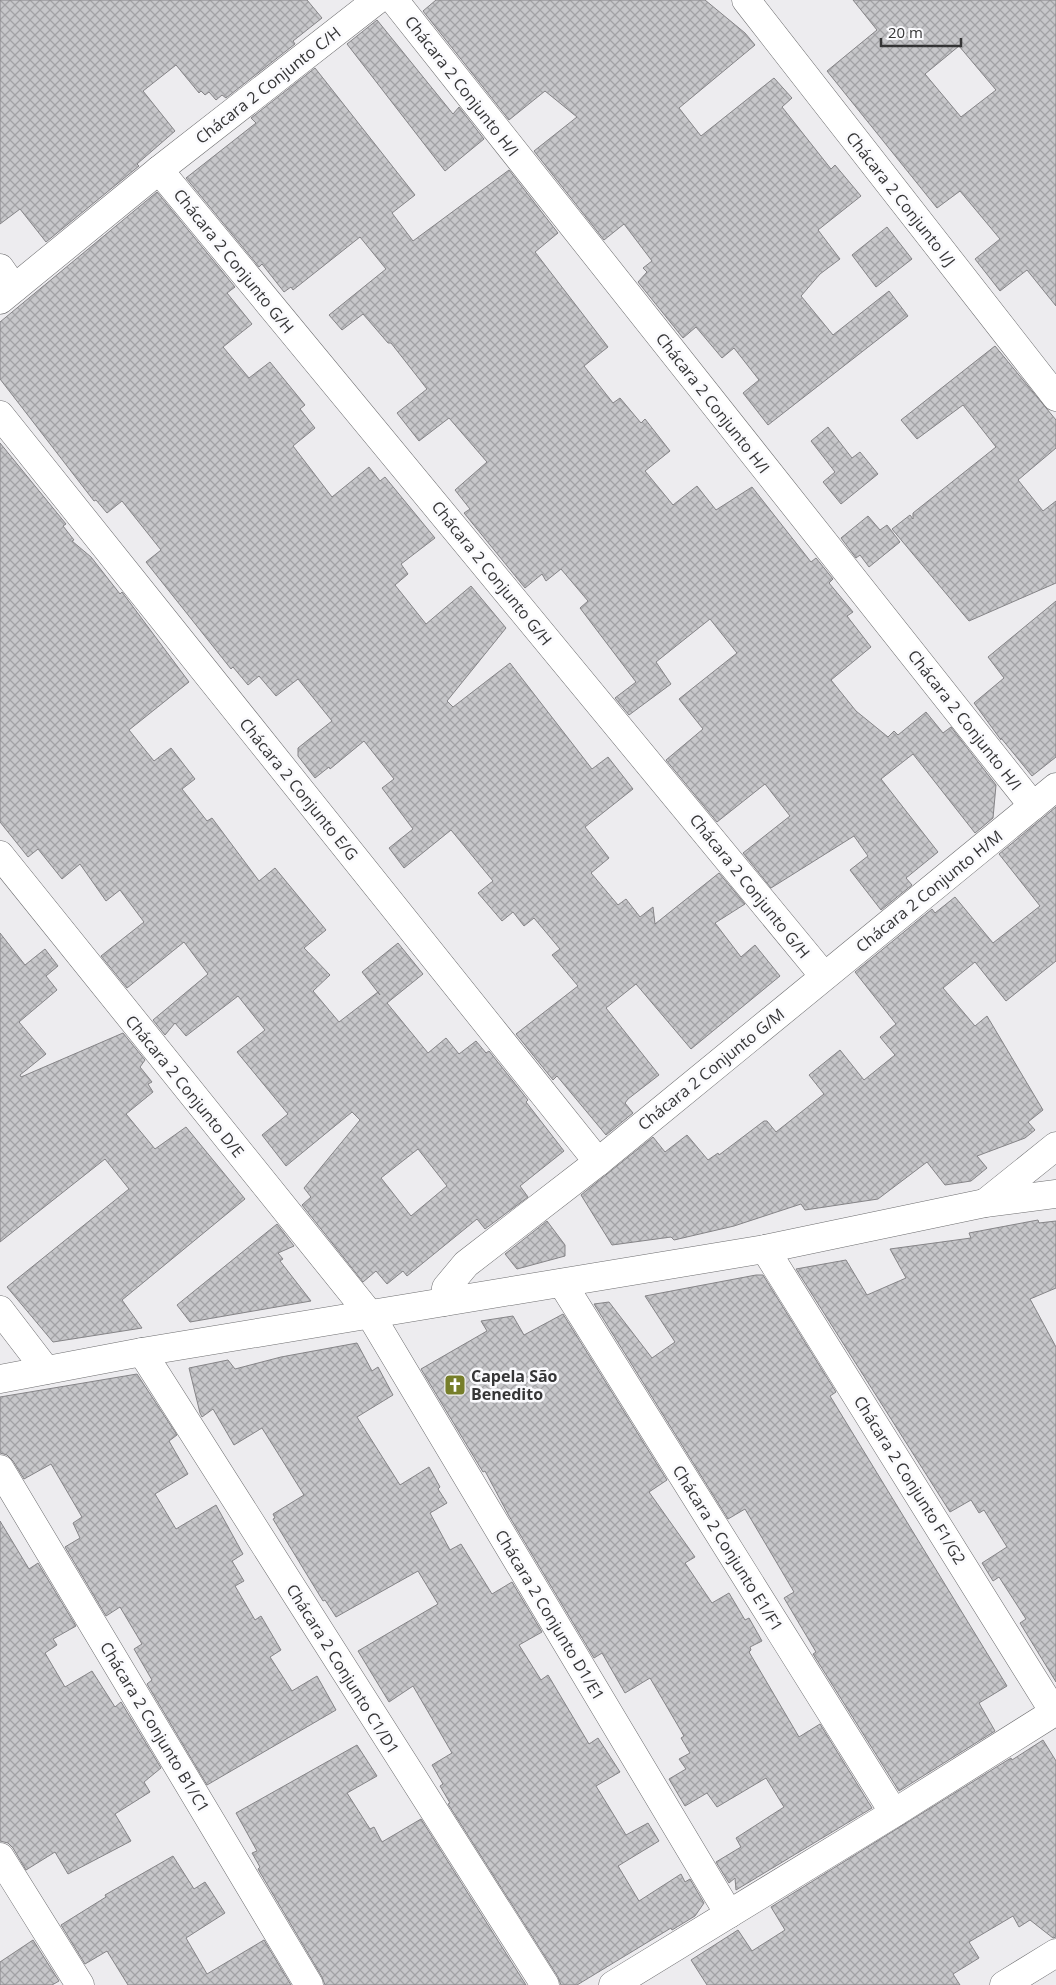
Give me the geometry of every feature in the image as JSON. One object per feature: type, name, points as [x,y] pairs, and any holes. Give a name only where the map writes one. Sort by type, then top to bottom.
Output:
[{"type":"street","name":"Chácara 2 Conjunto C/H","points":[[5,285],[160,170],[377,0]]},
{"type":"street","name":"Chácara 2 Conjunto H/I","points":[[394,0],[1033,806]]},
{"type":"street","name":"Chácara 2 Conjunto I/J","points":[[746,0],[1056,397]]},
{"type":"street","name":"Chácara 2 Conjunto G/H","points":[[160,170],[824,976]]},
{"type":"street","name":"Chácara 2 Conjunto E/G","points":[[0,415],[598,1162]]},
{"type":"street","name":"Chácara 2 Conjunto H/M","points":[[824,976],[1056,787]]},
{"type":"street","name":"Chácara 2 Conjunto D/E","points":[[0,855],[371,1316]]},
{"type":"street","name":"Chácara 2 Conjunto G/M","points":[[444,1302],[446,1288],[466,1264],[598,1162],[824,976]]},
{"type":"street","points":[[985,1203],[1056,1146]]},
{"type":"street","points":[[0,1379],[142,1352],[371,1316],[444,1302],[765,1249],[985,1203],[1056,1194]]},
{"type":"street","name":"Chácara 2 Conjunto F1/G2","points":[[765,1249],[1055,1711]]},
{"type":"street","name":"Chácara 2 Conjunto E1/F1","points":[[562,1283],[894,1813]]},
{"type":"street","points":[[0,1310],[46,1370]]},
{"type":"street","name":"Chácara 2 Conjunto D1/E1","points":[[371,1316],[729,1914]]},
{"type":"street","name":"Chácara 2 Conjunto C1/D1","points":[[142,1352],[544,1985]]},
{"type":"street","name":"Chácara 2 Conjunto B1/C1","points":[[0,1469],[309,1985]]},
{"type":"street","points":[[613,1985],[894,1813],[1055,1711]]},
{"type":"street","points":[[0,1857],[80,1985]]},
{"type":"street","points":[[1004,1985],[1056,1953]]},
{"type":"building","points":[[0,0],[307,0],[322,18],[293,41],[295,44],[226,98],[222,95],[216,100],[209,92],[205,95],[201,91],[199,93],[176,65],[143,91],[175,131],[137,164],[139,166],[46,242],[20,209],[0,224]]},
{"type":"building","points":[[436,0],[705,0],[745,33],[755,45],[679,108],[701,136],[774,78],[792,98],[782,107],[831,169],[835,165],[861,196],[818,230],[840,259],[820,274],[801,296],[833,335],[889,291],[908,316],[768,425],[743,393],[759,380],[734,348],[722,358],[696,327],[683,338],[638,282],[647,272],[643,268],[652,261],[624,224],[604,240],[534,151],[577,117],[545,91],[509,120],[423,11]]},
{"type":"building","points":[[853,0],[1056,0],[1056,306],[1027,270],[1000,291],[975,259],[1000,239],[960,191],[937,208],[827,71],[877,30]],"holes":[[[959,46],[996,90],[961,117],[925,74]]]},
{"type":"building","points":[[377,20],[453,114],[459,107],[484,139],[445,171],[347,44]]},
{"type":"building","points":[[315,68],[415,195],[392,213],[413,241],[509,170],[558,233],[535,252],[608,347],[584,366],[613,403],[620,398],[641,423],[645,419],[670,451],[645,471],[673,505],[697,486],[716,510],[752,487],[811,562],[816,558],[833,579],[829,583],[853,612],[847,616],[871,647],[831,680],[856,711],[888,737],[894,731],[898,735],[926,712],[943,733],[951,727],[996,785],[993,818],[975,833],[913,754],[881,779],[938,852],[906,878],[912,885],[881,910],[850,870],[868,856],[854,836],[771,888],[743,853],[790,816],[765,784],[717,822],[666,760],[703,729],[679,699],[737,653],[710,619],[656,662],[671,684],[629,715],[615,698],[636,682],[580,608],[588,601],[561,569],[546,581],[542,574],[525,588],[464,513],[470,509],[455,490],[487,462],[449,418],[419,441],[397,413],[427,389],[391,343],[388,343],[363,314],[342,330],[329,315],[386,269],[360,237],[293,290],[291,287],[284,292],[262,264],[259,267],[186,178],[256,123],[251,118]]},
{"type":"building","points":[[157,192],[235,287],[227,293],[252,324],[223,347],[249,378],[270,362],[305,405],[300,409],[315,428],[293,446],[332,497],[369,467],[380,481],[385,477],[435,538],[401,564],[408,574],[395,585],[426,624],[471,586],[506,628],[447,701],[453,707],[510,663],[592,769],[608,757],[633,789],[585,827],[609,858],[591,873],[618,905],[626,899],[640,917],[653,907],[655,924],[719,873],[745,904],[715,923],[741,957],[755,945],[780,976],[691,1049],[636,984],[606,1008],[659,1075],[628,1099],[625,1103],[633,1113],[606,1135],[557,1076],[553,1080],[516,1034],[578,986],[552,955],[560,949],[534,918],[524,926],[513,912],[502,921],[478,893],[493,881],[451,830],[404,868],[389,848],[413,829],[382,788],[394,779],[364,741],[330,769],[329,767],[315,778],[298,756],[298,748],[332,721],[298,679],[276,696],[259,676],[248,685],[233,667],[231,669],[146,562],[161,550],[122,501],[107,513],[96,500],[94,501],[0,379],[0,322]]},
{"type":"building","points":[[887,227],[912,259],[876,287],[852,255]]},
{"type":"building","points":[[995,346],[1056,420],[1056,448],[1018,480],[1043,511],[1056,501],[1056,583],[969,621],[892,529],[910,515],[913,519],[913,513],[996,447],[963,405],[917,439],[901,420]]},
{"type":"building","points":[[828,427],[852,458],[860,452],[878,474],[841,504],[823,482],[835,472],[811,441]]},
{"type":"building","points":[[0,443],[66,524],[63,526],[74,540],[72,541],[91,557],[120,594],[122,592],[189,682],[129,730],[154,761],[171,748],[195,779],[182,789],[207,821],[212,818],[259,881],[275,868],[326,930],[304,948],[330,975],[313,991],[339,1022],[378,992],[362,972],[398,943],[423,974],[387,1003],[428,1053],[446,1038],[459,1054],[476,1041],[486,1053],[489,1051],[528,1100],[526,1102],[564,1151],[520,1186],[528,1197],[485,1229],[477,1219],[407,1276],[403,1271],[387,1284],[376,1271],[363,1282],[302,1205],[311,1197],[304,1188],[360,1120],[352,1112],[286,1166],[262,1135],[288,1114],[237,1052],[265,1030],[238,996],[186,1036],[175,1023],[165,1035],[153,1020],[208,974],[184,942],[127,988],[101,956],[144,922],[120,890],[106,901],[80,864],[62,879],[38,849],[28,857],[0,822]],"holes":[[[418,1149],[447,1186],[411,1216],[381,1178]]]},
{"type":"building","points":[[868,516],[880,530],[887,525],[900,542],[869,567],[860,555],[856,558],[841,538]]},
{"type":"building","points":[[1056,601],[1056,757],[1032,776],[1001,738],[1001,740],[974,703],[1004,678],[988,657]]},
{"type":"building","points":[[1056,807],[1056,961],[1006,1001],[975,962],[943,988],[975,1026],[987,1016],[1043,1110],[1028,1122],[1035,1130],[1025,1138],[977,1156],[987,1168],[971,1181],[945,1185],[927,1162],[878,1199],[805,1210],[801,1204],[734,1226],[674,1240],[671,1237],[612,1245],[581,1195],[653,1137],[665,1152],[687,1135],[708,1160],[718,1153],[719,1155],[764,1121],[767,1121],[776,1132],[824,1094],[809,1075],[840,1050],[864,1080],[895,1055],[880,1037],[896,1024],[855,972],[932,909],[935,913],[955,897],[993,943],[1040,906],[999,854]]},
{"type":"building","points":[[0,933],[25,965],[45,949],[58,966],[46,976],[57,990],[19,1022],[46,1054],[20,1075],[21,1077],[123,1033],[145,1060],[140,1067],[152,1082],[148,1084],[153,1092],[126,1114],[155,1149],[186,1127],[245,1199],[122,1300],[142,1328],[53,1342],[7,1287],[129,1189],[105,1159],[0,1242]]},
{"type":"building","points":[[1038,1220],[1039,1223],[1056,1221],[1056,1288],[1030,1299],[1056,1347],[1056,1682],[1020,1623],[1026,1619],[999,1577],[993,1581],[982,1563],[1007,1547],[984,1510],[979,1513],[971,1500],[950,1512],[796,1269],[846,1260],[867,1295],[906,1278],[890,1249],[971,1238],[969,1233]]},
{"type":"building","points":[[547,1221],[565,1245],[565,1256],[517,1269],[505,1254]]},
{"type":"building","points":[[277,1224],[294,1246],[278,1253],[283,1259],[280,1261],[311,1301],[190,1322],[177,1305]]},
{"type":"building","points":[[763,1275],[836,1392],[830,1396],[1007,1686],[979,1703],[995,1731],[899,1791],[813,1654],[816,1652],[784,1598],[794,1592],[745,1509],[728,1519],[594,1304],[609,1302],[652,1358],[675,1342],[645,1296]]},
{"type":"building","points":[[563,1314],[667,1480],[649,1492],[695,1557],[685,1563],[712,1603],[729,1593],[745,1620],[749,1618],[762,1641],[750,1647],[751,1650],[749,1652],[799,1737],[820,1724],[872,1808],[736,1890],[735,1878],[729,1883],[716,1862],[741,1847],[736,1838],[784,1807],[766,1778],[717,1807],[707,1793],[685,1806],[669,1779],[686,1769],[679,1759],[690,1753],[681,1738],[684,1736],[650,1678],[625,1693],[602,1653],[594,1658],[509,1516],[485,1471],[483,1472],[421,1369],[487,1331],[481,1321],[513,1316],[524,1335]]},
{"type":"building","points":[[357,1343],[372,1371],[378,1367],[393,1395],[357,1417],[400,1485],[429,1467],[440,1487],[438,1489],[447,1503],[430,1513],[450,1550],[461,1544],[492,1594],[512,1582],[542,1632],[519,1645],[541,1680],[548,1675],[589,1744],[598,1738],[620,1772],[596,1786],[626,1835],[648,1823],[659,1841],[618,1866],[639,1901],[681,1874],[685,1882],[690,1879],[704,1903],[695,1916],[672,1930],[671,1928],[577,1985],[561,1985],[558,1977],[448,1804],[450,1803],[440,1786],[443,1784],[432,1765],[452,1753],[413,1686],[389,1702],[358,1651],[438,1604],[418,1571],[336,1617],[325,1600],[323,1601],[273,1519],[275,1518],[273,1514],[304,1495],[262,1428],[234,1445],[213,1409],[202,1417],[200,1413],[189,1368],[228,1360],[235,1369],[281,1357]]},
{"type":"building","points":[[137,1374],[177,1435],[169,1441],[188,1474],[155,1494],[176,1529],[216,1505],[243,1554],[232,1561],[244,1581],[235,1586],[255,1620],[261,1616],[281,1650],[270,1657],[292,1691],[317,1676],[336,1710],[207,1785],[147,1684],[152,1680],[134,1649],[142,1644],[120,1607],[106,1616],[65,1547],[80,1538],[73,1523],[82,1517],[51,1464],[24,1479],[13,1461],[7,1455],[0,1453],[0,1397]]},
{"type":"building","points":[[0,1521],[29,1569],[38,1563],[76,1626],[53,1639],[57,1645],[45,1653],[65,1687],[92,1671],[115,1707],[121,1702],[161,1768],[144,1782],[150,1792],[115,1814],[131,1841],[68,1874],[55,1852],[26,1870],[13,1848],[8,1843],[0,1841]]},
{"type":"building","points":[[1043,1740],[1056,1761],[1056,1937],[1053,1938],[1030,1920],[1019,1927],[1013,1916],[969,1942],[979,1958],[953,1974],[960,1985],[707,1985],[691,1960],[738,1930],[752,1951],[785,1930],[771,1907]]},
{"type":"building","points":[[357,1745],[377,1776],[347,1793],[370,1829],[374,1827],[382,1842],[421,1819],[526,1985],[325,1985],[258,1869],[260,1867],[252,1853],[257,1851],[236,1813]]},
{"type":"building","points":[[173,1856],[194,1889],[205,1882],[225,1913],[186,1938],[207,1974],[264,1940],[291,1985],[128,1985],[107,1951],[85,1964],[61,1925],[106,1897],[105,1895]]},
{"type":"building","points":[[33,1940],[59,1981],[52,1985],[0,1985],[0,1962]]},
{"type":"place","name":"Capela São Benedito","points":[[455,1385]]}]
